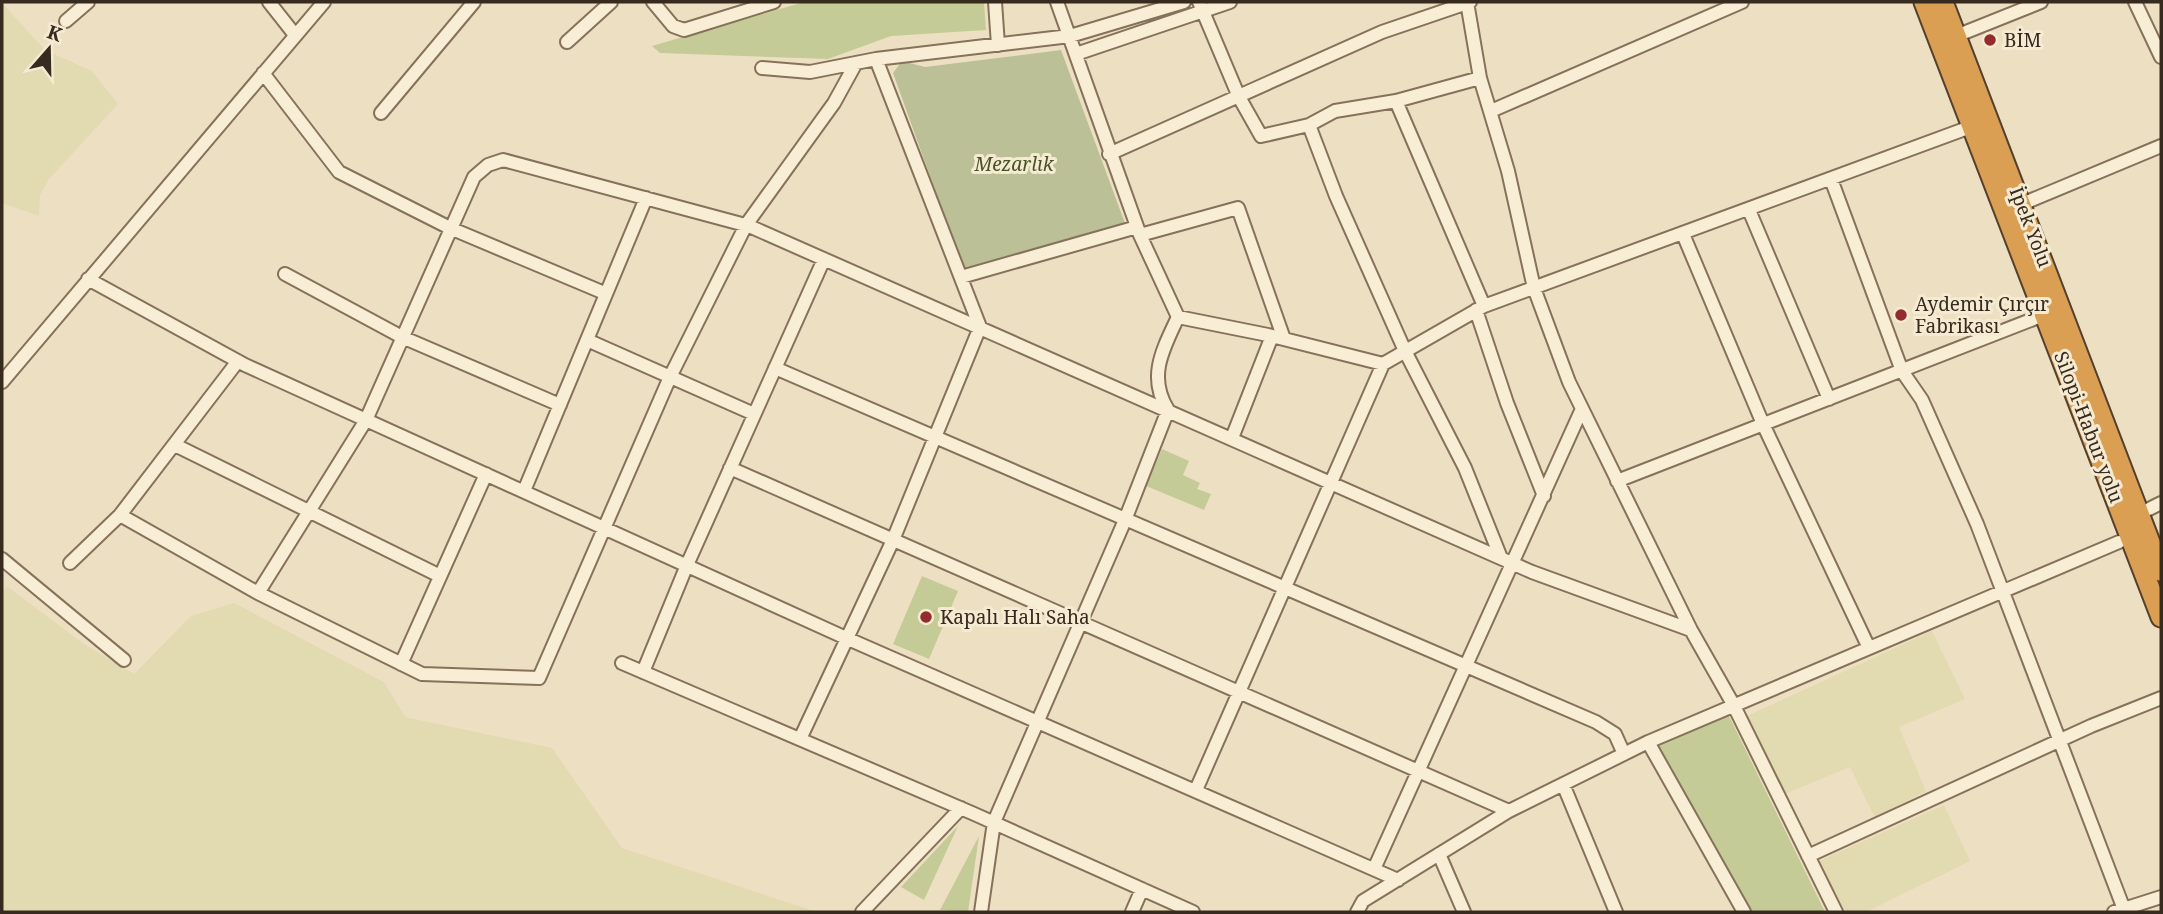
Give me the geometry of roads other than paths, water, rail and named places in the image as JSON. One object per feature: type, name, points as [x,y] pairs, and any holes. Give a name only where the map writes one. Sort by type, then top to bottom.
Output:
[{"type":"highway","name":"Silopi-Habur yolu","points":[[1924,2],[2161,617]]},
{"type":"highway","name":"İpek Yolu","points":[[1943,2],[2161,571]]},
{"type":"street","points":[[66,21],[88,2]]},
{"type":"street","points":[[269,2],[295,35]]},
{"type":"street","points":[[2,382],[324,2]]},
{"type":"street","points":[[381,113],[474,2]]},
{"type":"street","points":[[567,42],[611,2]]},
{"type":"street","points":[[653,2],[678,30],[752,5],[774,2]]},
{"type":"street","points":[[995,2],[998,45]]},
{"type":"street","points":[[1057,2],[1138,231],[1178,317],[1164,348],[1157,381],[1158,395],[1168,410]]},
{"type":"street","points":[[762,68],[810,72],[877,59],[1070,36],[1184,2]]},
{"type":"street","points":[[1076,54],[1201,6],[1230,2]]},
{"type":"street","points":[[1110,153],[1382,32],[1468,2],[1480,78],[1491,111],[1534,288],[1581,411],[1691,630],[1733,704],[1836,912]]},
{"type":"street","points":[[1491,111],[1742,2]]},
{"type":"street","points":[[1956,36],[2041,2]]},
{"type":"street","points":[[2135,2],[2161,57]]},
{"type":"street","points":[[1201,6],[1239,97],[1261,136],[1309,125],[1335,111],[1396,102],[1480,78]]},
{"type":"street","points":[[800,739],[893,540],[980,327],[877,59]]},
{"type":"street","points":[[120,515],[258,593],[422,674],[539,678],[670,377],[746,225],[834,103],[856,63]]},
{"type":"street","points":[[263,73],[339,172],[450,228],[602,292]]},
{"type":"street","points":[[1396,102],[1480,308],[1507,403],[1544,496]]},
{"type":"street","points":[[1309,125],[1336,196],[1405,351],[1461,459],[1507,560]]},
{"type":"street","points":[[1196,790],[1383,363],[1480,308],[1973,126]]},
{"type":"street","points":[[2022,204],[2161,146]]},
{"type":"street","points":[[258,593],[366,420],[474,177],[488,165],[503,160],[746,225],[1507,560],[1691,630]]},
{"type":"street","points":[[1831,179],[1902,371],[1922,400],[1977,524],[2121,911],[2161,897]]},
{"type":"street","points":[[524,491],[646,198]]},
{"type":"street","points":[[961,277],[1238,208],[1278,337],[1232,438]]},
{"type":"street","points":[[1749,210],[1829,399]]},
{"type":"street","points":[[1683,234],[1763,424],[1868,648]]},
{"type":"street","points":[[643,672],[687,565],[824,259]]},
{"type":"street","points":[[285,274],[402,337],[560,405]]},
{"type":"street","points":[[88,279],[237,361],[846,638],[1039,720],[1398,880]]},
{"type":"street","points":[[1178,317],[1278,337],[1383,363]]},
{"type":"street","points":[[1617,481],[2036,318]]},
{"type":"street","points":[[587,340],[754,414]]},
{"type":"street","points":[[70,563],[120,515],[176,445],[237,361]]},
{"type":"street","points":[[775,368],[1285,589],[1468,664],[1596,722],[1615,734],[1624,754]]},
{"type":"street","points":[[981,912],[994,822],[1125,520],[1168,410]]},
{"type":"street","points":[[1374,869],[1468,664],[1507,560],[1544,496],[1581,411]]},
{"type":"street","points":[[176,445],[438,575]]},
{"type":"street","points":[[730,468],[1509,811]]},
{"type":"street","points":[[401,664],[438,575],[486,474]]},
{"type":"street","points":[[2148,509],[2161,503]]},
{"type":"street","points":[[1357,912],[1363,901],[1509,811],[1648,742],[2119,542]]},
{"type":"street","points":[[2,559],[124,660]]},
{"type":"street","points":[[622,663],[994,822],[1194,912]]},
{"type":"street","points":[[1808,856],[2058,741],[2161,698]]},
{"type":"street","points":[[1648,742],[1744,912]]},
{"type":"street","points":[[1563,784],[1616,912]]},
{"type":"street","points":[[862,912],[961,808]]},
{"type":"street","points":[[1439,854],[1464,912]]},
{"type":"street","points":[[1132,912],[1142,889]]},
{"type":"place","name":"BİM","points":[[1990,40]]},
{"type":"place","name":"Aydemir Çırçır Fabrikası","points":[[1901,315]]},
{"type":"place","name":"Kapalı Halı Saha","points":[[926,617]]},
{"type":"park label","name":"Mezarlık","points":[[1014,164]]}]
